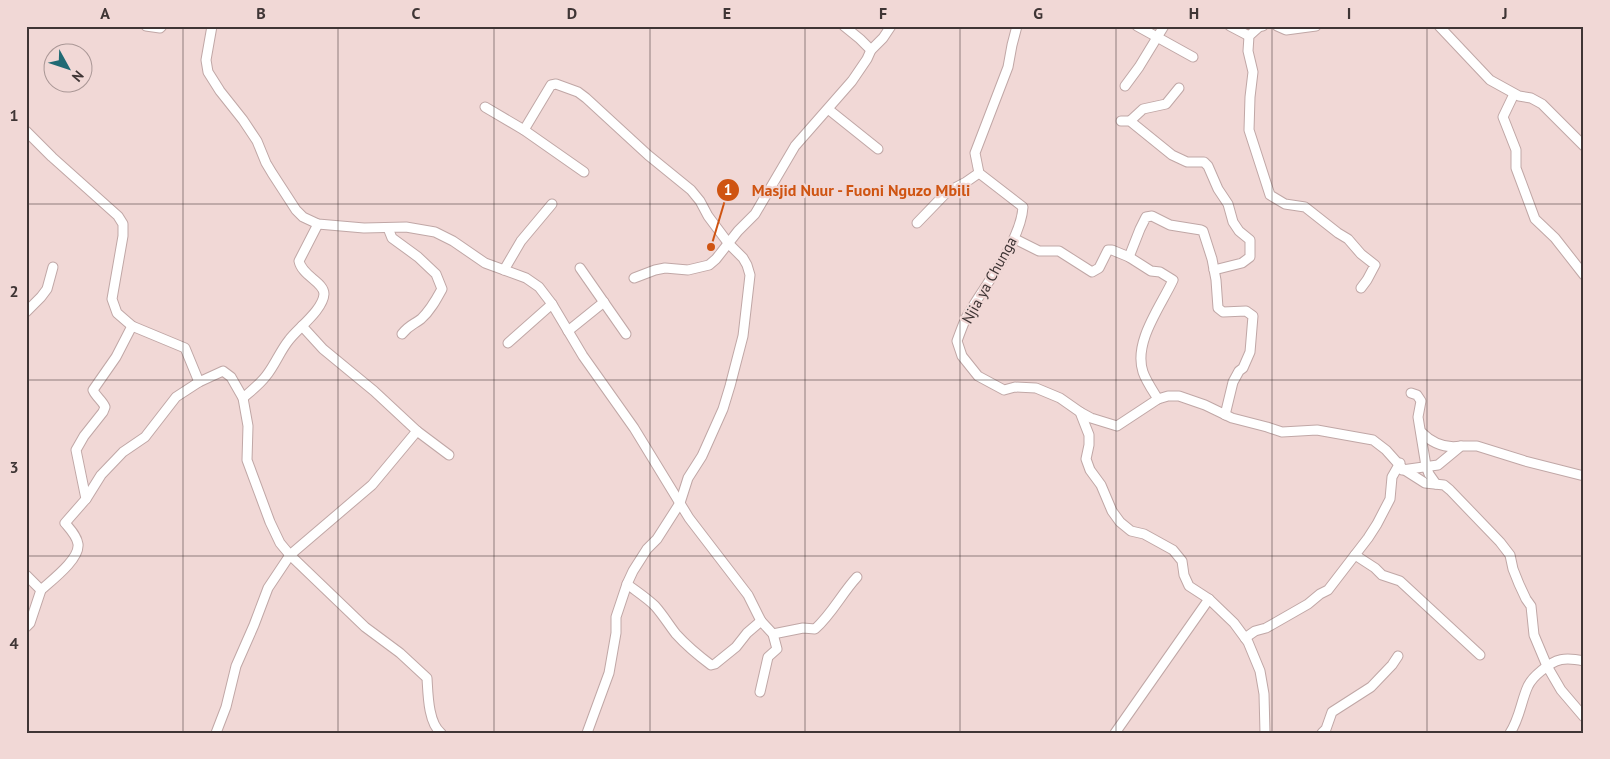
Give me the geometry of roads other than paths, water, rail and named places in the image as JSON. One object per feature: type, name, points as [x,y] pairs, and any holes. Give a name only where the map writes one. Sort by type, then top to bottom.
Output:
[{"type":"street","points":[[146,26],[160,28],[162,26]]},
{"type":"street","points":[[211,26],[206,60],[208,72],[243,120],[256,141],[266,163],[296,210],[303,217],[318,224],[353,227],[406,227],[435,232],[453,241],[485,263],[526,278],[540,287],[584,356],[623,412],[689,518],[748,595],[761,621],[773,634],[777,649],[768,657],[760,692]]},
{"type":"street","points":[[844,26],[871,50]]},
{"type":"street","points":[[634,278],[665,268],[688,270],[709,265],[716,259],[755,214],[795,146],[864,65],[871,54],[871,50],[883,38],[891,26]]},
{"type":"street","points":[[917,224],[947,192],[960,186],[978,173],[975,154],[1008,67],[1017,26]]},
{"type":"street","points":[[1137,26],[1193,58]]},
{"type":"street","points":[[1125,86],[1158,38],[1164,26]]},
{"type":"street","points":[[1230,26],[1249,36]]},
{"type":"street","points":[[1263,26],[1259,27],[1249,36],[1248,51],[1253,72],[1249,130],[1270,195],[1285,204],[1305,207],[1348,239],[1361,254],[1375,264],[1361,288]]},
{"type":"street","points":[[1277,26],[1286,30],[1316,26]]},
{"type":"street","points":[[1440,26],[1490,80],[1514,94],[1531,98],[1542,104],[1584,146]]},
{"type":"street","points":[[524,130],[551,84],[578,92],[611,119],[648,155],[691,190],[729,244],[743,258],[750,275],[743,336],[722,409],[702,456],[688,478],[680,503],[657,539],[647,549],[627,584],[616,617],[616,633],[610,673],[587,733]]},
{"type":"street","points":[[1179,88],[1166,104],[1143,109],[1126,121],[1172,155],[1187,162],[1204,162],[1208,166],[1218,189],[1228,204],[1233,222],[1239,231],[1250,240],[1250,257],[1242,263],[1214,270]]},
{"type":"street","points":[[1514,94],[1504,117],[1516,150],[1516,168],[1535,219],[1555,238],[1584,275]]},
{"type":"street","points":[[485,107],[524,130],[584,172]]},
{"type":"street","points":[[828,109],[878,149]]},
{"type":"street","points":[[26,131],[118,216],[123,224],[124,236],[112,299],[117,313],[132,326],[185,348],[199,382]]},
{"type":"street","name":"Njia ya Chunga","points":[[978,173],[1023,207],[1014,239],[966,318],[957,341],[962,356],[978,376],[1004,390],[1015,387],[1036,388],[1060,398],[1091,418],[1117,426],[1158,400]]},
{"type":"street","points":[[504,270],[522,240],[552,204]]},
{"type":"street","points":[[1129,257],[1146,217],[1152,216],[1170,225],[1203,231],[1216,280],[1218,308],[1223,312],[1246,311],[1253,316],[1250,352],[1234,382],[1225,414]]},
{"type":"street","points":[[243,398],[266,377],[288,342],[315,313],[322,301],[324,294],[322,287],[300,268],[300,262],[318,224]]},
{"type":"street","points":[[388,228],[392,238],[418,257],[436,274],[442,290],[427,313],[420,320],[410,325],[402,334]]},
{"type":"street","points":[[1014,239],[1039,250],[1058,251],[1092,272],[1100,268],[1108,250],[1112,250],[1173,280],[1143,339],[1141,359],[1143,372],[1158,400],[1168,396],[1179,396],[1205,405],[1232,418],[1282,432],[1317,430],[1373,440],[1402,466],[1425,483],[1444,486],[1450,490],[1510,555],[1516,577],[1530,606],[1534,635],[1547,666],[1561,690],[1584,717]]},
{"type":"street","points":[[26,312],[47,289],[53,268]]},
{"type":"street","points":[[580,268],[626,334]]},
{"type":"street","points":[[568,331],[604,302]]},
{"type":"street","points":[[508,343],[552,304]]},
{"type":"street","points":[[86,499],[76,450],[105,407],[103,402],[95,396],[93,390],[116,358],[132,326]]},
{"type":"street","points":[[302,326],[323,349],[374,391],[417,432],[449,455]]},
{"type":"street","points":[[26,627],[30,622],[41,590],[74,559],[78,551],[78,543],[75,536],[65,523],[86,499],[101,475],[123,452],[145,436],[176,397],[199,382],[223,371],[231,377],[243,398],[248,426],[247,460],[270,522],[280,543],[364,627],[400,653],[427,678],[429,707],[437,730],[441,733]]},
{"type":"street","points":[[1411,393],[1417,395],[1421,401],[1418,417],[1422,432],[1426,466],[1436,484]]},
{"type":"street","points":[[1080,412],[1089,435],[1086,459],[1112,511],[1120,522],[1130,531],[1144,534],[1173,550],[1182,561],[1184,575],[1189,586],[1209,599],[1234,623],[1245,638],[1260,671],[1264,694],[1265,733]]},
{"type":"street","points":[[217,732],[226,707],[236,666],[268,588],[290,555],[372,484],[417,432]]},
{"type":"street","points":[[1422,432],[1429,440],[1440,445],[1452,448],[1476,446],[1584,476]]},
{"type":"street","points":[[1245,638],[1308,604],[1328,590],[1372,531],[1390,499],[1392,477],[1402,466],[1438,464],[1461,446]]},
{"type":"street","points":[[1355,555],[1382,574],[1400,581],[1480,655]]},
{"type":"street","points":[[26,574],[41,590]]},
{"type":"street","points":[[773,634],[803,628],[815,629],[823,622],[857,577]]},
{"type":"street","points":[[627,584],[653,604],[677,635],[711,665],[715,664],[736,647],[747,633],[761,621]]},
{"type":"street","points":[[1115,733],[1209,599]]},
{"type":"street","points":[[1322,733],[1326,729],[1332,712],[1371,687],[1380,679],[1398,656]]},
{"type":"street","points":[[1510,733],[1517,723],[1529,684],[1547,666],[1554,660],[1584,660]]},
{"type":"place","name":"Masjid Nuur - Fuoni Nguzo Mbili","points":[[711,247]]}]
